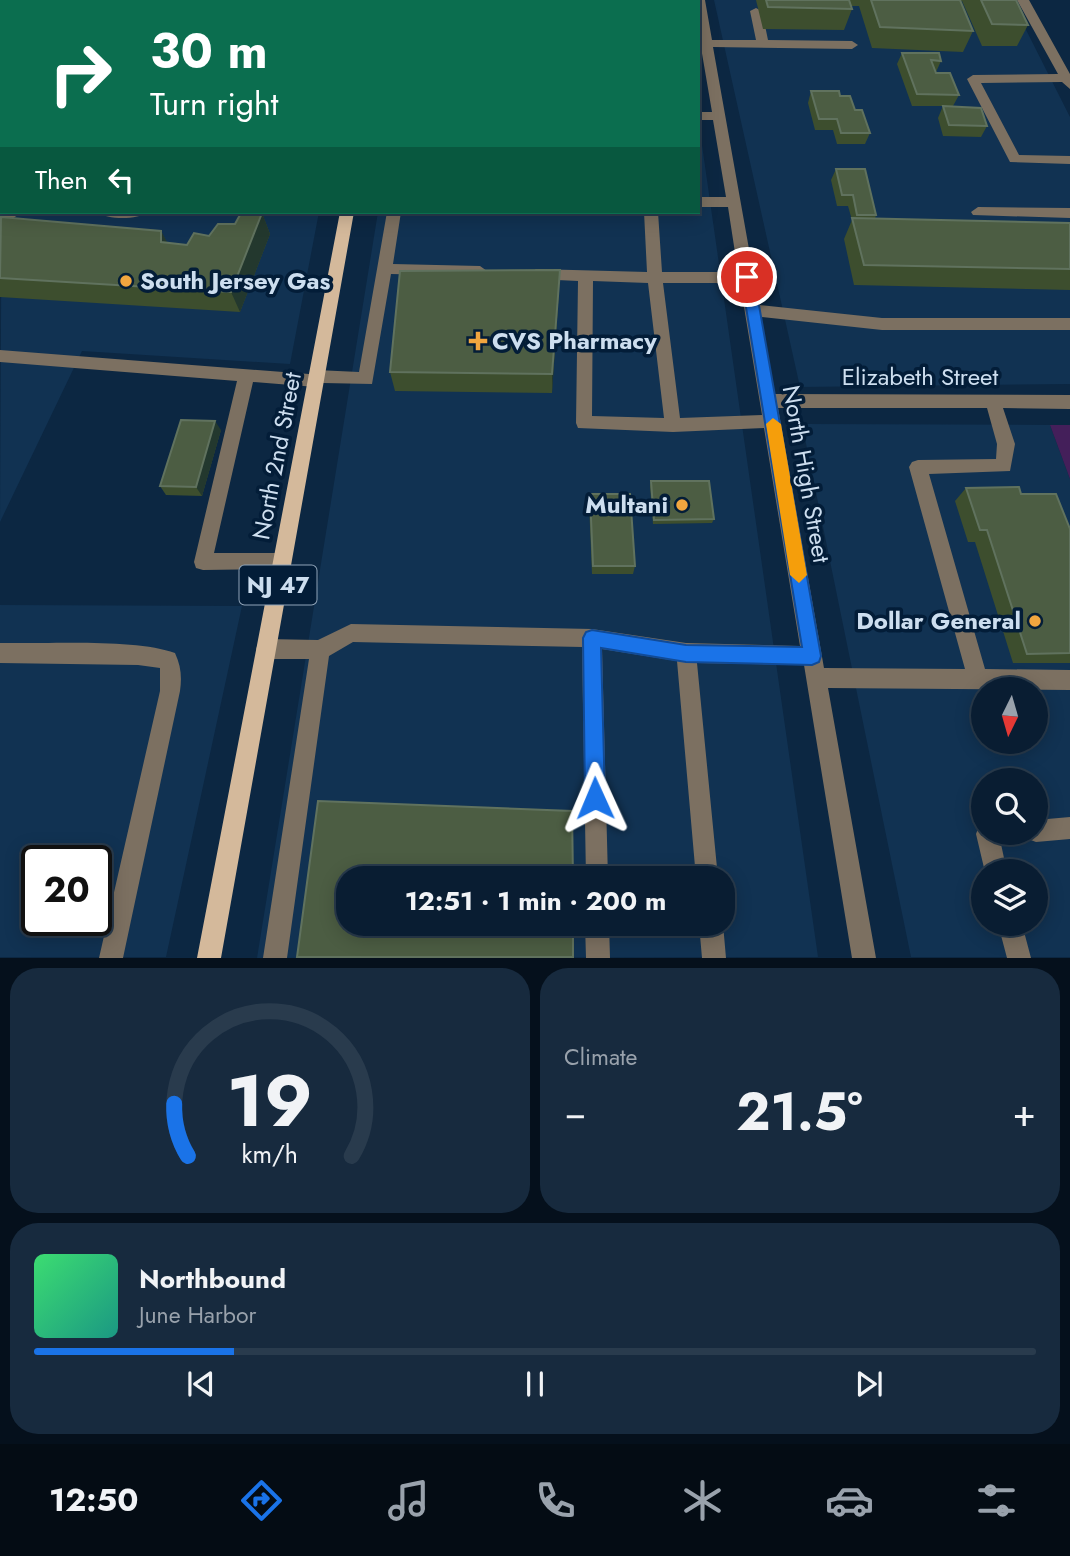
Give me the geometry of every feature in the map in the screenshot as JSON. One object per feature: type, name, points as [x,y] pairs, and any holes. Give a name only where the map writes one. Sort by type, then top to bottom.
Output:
[{"type":"main road","name":"North 2nd Street","points":[[209,957],[347,214]]},
{"type":"street","points":[[1023,0],[1068,81]]},
{"type":"street","points":[[756,11],[763,44]]},
{"type":"street","name":"North High Street","points":[[700,20],[707,43],[720,116],[864,957]]},
{"type":"street","points":[[707,43],[852,45]]},
{"type":"street","points":[[1068,81],[973,79],[1015,159],[1070,160]]},
{"type":"street","points":[[700,116],[720,116]]},
{"type":"street","points":[[700,202],[734,202]]},
{"type":"street","points":[[978,212],[1070,213]]},
{"type":"street","points":[[0,356],[246,376],[366,379],[394,214]]},
{"type":"street","points":[[651,214],[655,278],[673,425]]},
{"type":"street","points":[[385,269],[492,272]]},
{"type":"street","points":[[519,273],[655,278],[747,277]]},
{"type":"street","points":[[586,275],[584,423],[673,425],[773,421]]},
{"type":"street","points":[[753,310],[882,324],[1070,324]]},
{"type":"street","points":[[246,376],[203,562],[282,561]]},
{"type":"street","name":"Elizabeth Street","points":[[769,401],[1070,402]]},
{"type":"street","points":[[977,677],[918,467],[1004,466],[1006,444],[993,402]]},
{"type":"street","points":[[266,649],[320,650],[351,633],[592,638],[686,653],[812,656]]},
{"type":"street","points":[[592,638],[597,866]]},
{"type":"street","points":[[275,957],[320,650]]},
{"type":"street","points":[[0,653],[138,655],[168,660],[172,676],[170,691],[111,957]]},
{"type":"street","points":[[686,653],[706,866]]},
{"type":"street","points":[[816,678],[971,679]]},
{"type":"street","points":[[1048,680],[1070,680]]},
{"type":"street","points":[[1048,830],[1070,828]]},
{"type":"street","points":[[597,936],[598,957]]},
{"type":"street","points":[[712,936],[714,957]]},
{"type":"street","points":[[1013,936],[1018,957]]},
{"type":"shaded area","points":[[714,0],[1011,0],[1070,117],[1070,384],[800,387]]},
{"type":"shaded area","points":[[700,131],[818,957],[257,958],[378,214],[700,214]]},
{"type":"shaded area","points":[[2,214],[319,214],[290,364],[82,351],[0,522]]},
{"type":"shaded area","points":[[802,424],[1050,425],[1070,479],[1070,957],[911,957]]},
{"type":"shaded area","points":[[1050,425],[1070,425],[1070,479]]},
{"type":"shaded area","points":[[0,605],[242,606],[166,957],[0,957]]},
{"type":"building","points":[[766,0],[849,0],[852,9],[768,7]]},
{"type":"building","points":[[871,0],[960,0],[973,31],[880,27]]},
{"type":"building","points":[[981,0],[1016,0],[1028,25],[992,24]]},
{"type":"building","points":[[902,53],[939,53],[941,61],[931,60],[936,73],[950,73],[959,95],[917,94]]},
{"type":"building","points":[[811,91],[839,91],[840,96],[850,96],[855,110],[862,110],[870,133],[841,133],[837,119],[819,119]]},
{"type":"building","points":[[943,106],[981,108],[987,126],[949,125]]},
{"type":"building","points":[[836,169],[865,169],[876,215],[857,215],[853,195],[842,195]]},
{"type":"building","name":"South Jersey Gas","points":[[240,214],[262,214],[231,292],[0,278],[1,217],[161,231],[161,242],[187,245],[194,233],[209,236],[218,224],[235,224]]},
{"type":"building","points":[[852,218],[1070,223],[1070,269],[864,265]]},
{"type":"building","name":"CVS Pharmacy","points":[[560,270],[552,374],[390,372],[400,271]]},
{"type":"building","points":[[181,420],[215,421],[196,487],[160,486]]},
{"type":"building","points":[[651,481],[709,481],[714,519],[654,520]]},
{"type":"building","name":"Dollar General","points":[[1019,487],[1021,494],[1056,494],[1070,529],[1070,653],[1027,654],[987,530],[980,530],[966,488]]},
{"type":"building","points":[[590,494],[630,494],[635,566],[593,566]]},
{"type":"building","points":[[318,801],[572,811],[573,866],[336,866],[336,936],[573,936],[573,957],[297,957]]},
{"type":"slow traffic","points":[[773,424],[799,575]]},
{"type":"place","name":"South Jersey Gas","points":[[126,281]]},
{"type":"place","name":"CVS Pharmacy","points":[[478,341]]},
{"type":"place","name":"Multani","points":[[682,505]]},
{"type":"place","name":"Dollar General","points":[[1035,621]]},
{"type":"route","points":[[595,798],[592,638],[686,653],[812,656],[747,277]]}]
